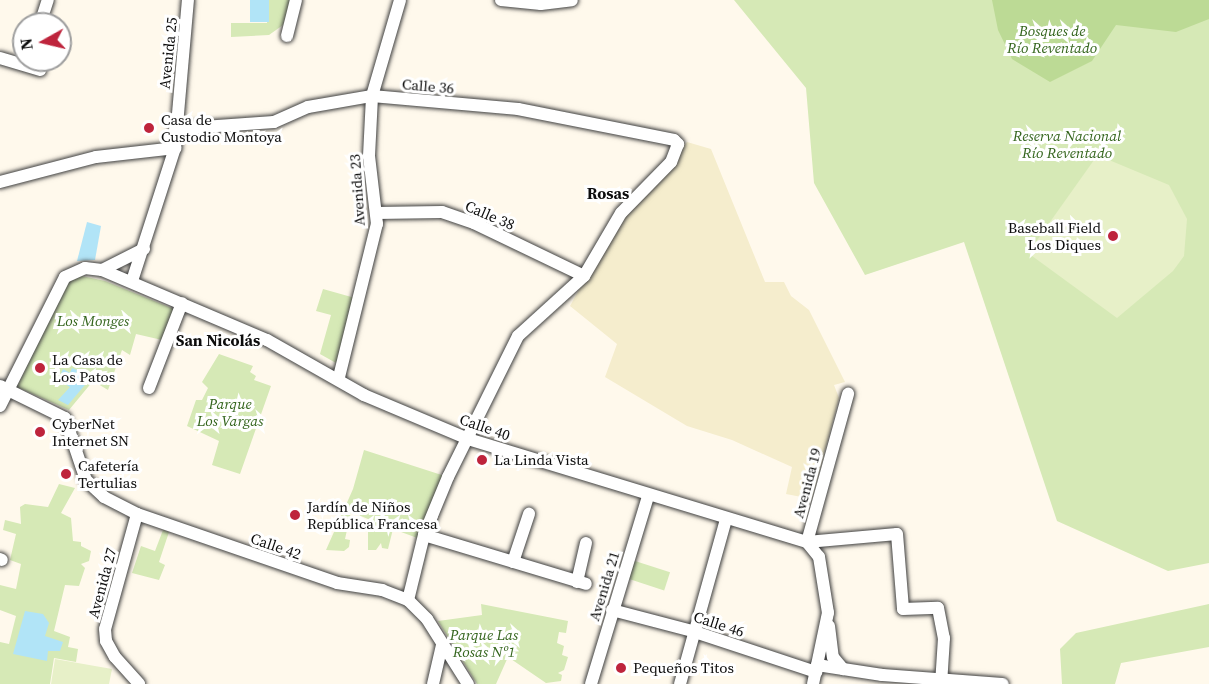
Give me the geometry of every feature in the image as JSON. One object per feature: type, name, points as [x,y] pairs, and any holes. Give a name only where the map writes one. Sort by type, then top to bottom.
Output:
[{"type":"street","name":"Avenida 25","points":[[132,281],[145,248],[175,148],[188,0]]},
{"type":"street","points":[[287,36],[296,0]]},
{"type":"street","name":"Avenida 23","points":[[339,377],[377,224],[369,156],[372,96],[400,0]]},
{"type":"street","points":[[501,0],[541,4],[572,0]]},
{"type":"street","name":"Calle 36","points":[[175,129],[274,122],[308,107],[372,96],[518,109],[674,140],[678,144],[671,162],[621,213],[585,276]]},
{"type":"street","points":[[0,182],[96,157],[175,148]]},
{"type":"street","name":"Calle 38","points":[[376,213],[442,212],[474,223],[585,276]]},
{"type":"street","points":[[102,270],[145,248]]},
{"type":"street","name":"Calle 40","points":[[5,388],[65,277],[85,268],[102,270],[267,340],[339,377],[393,409],[468,438],[648,496],[807,542],[897,534],[903,609],[938,608],[944,638],[941,682]]},
{"type":"street","points":[[468,684],[428,619],[408,600],[424,535],[518,336],[585,276]]},
{"type":"street","points":[[149,388],[182,303]]},
{"type":"street","points":[[0,406],[5,388]]},
{"type":"street","name":"Calle 42","points":[[5,388],[65,417],[86,480],[104,497],[137,514],[337,583],[382,590],[408,600]]},
{"type":"street","name":"Avenida 19","points":[[843,669],[833,657],[819,557],[807,542],[848,394]]},
{"type":"street","name":"Avenida 21","points":[[591,684],[648,496]]},
{"type":"street","name":"Avenida 27","points":[[137,514],[105,629],[106,641],[115,657],[140,684]]},
{"type":"street","points":[[513,562],[529,514]]},
{"type":"street","points":[[680,684],[692,631],[726,519]]},
{"type":"street","points":[[424,535],[581,583],[586,543]]},
{"type":"street","name":"Calle 46","points":[[612,610],[692,631],[815,674],[843,669],[881,680],[1003,684]]},
{"type":"street","name":"Avenida 19","points":[[815,674],[828,613]]},
{"type":"street","points":[[433,684],[442,645]]},
{"type":"shaded area","points":[[687,142],[711,149],[765,282],[784,282],[791,296],[809,310],[845,382],[834,385],[839,398],[812,499],[786,494],[792,467],[732,440],[687,426],[605,377],[617,344],[570,306],[621,213]]},
{"type":"green space","points":[[269,0],[292,0],[283,25],[269,35],[231,37],[231,23],[267,23]]},
{"type":"green space","name":"Reserva Nacional Río Reventado","points":[[734,0],[1209,0],[1209,563],[1168,571],[1057,521],[964,242],[865,275],[814,183],[806,88]]},
{"type":"green space","name":"Bosques de Río Reventado","points":[[992,0],[1209,0],[1209,19],[1176,32],[1116,25],[1092,61],[1050,82],[1012,59],[998,30]]},
{"type":"green space","name":"Baseball Field Los Diques","points":[[1094,160],[1109,160],[1169,185],[1187,219],[1184,256],[1173,271],[1117,318],[1028,253]]},
{"type":"green space","name":"Los Monges","points":[[82,276],[105,281],[174,309],[162,340],[136,334],[130,355],[122,350],[108,390],[93,381],[69,410],[17,387],[69,278]]},
{"type":"green space","points":[[323,289],[355,298],[336,363],[320,354],[331,315],[316,311]]},
{"type":"green space","name":"Parque Los Vargas","points":[[219,354],[253,366],[250,372],[256,376],[254,380],[271,386],[240,474],[212,465],[219,441],[187,426],[196,400],[202,400],[208,388],[202,382]]},
{"type":"green space","points":[[364,450],[448,477],[420,539],[393,529],[388,549],[382,548],[381,543],[376,550],[368,550],[368,519],[351,512],[345,539],[350,540],[349,547],[344,551],[326,550],[353,489]]},
{"type":"green space","points":[[59,484],[75,488],[61,513],[71,518],[73,541],[81,542],[81,546],[91,551],[89,561],[81,564],[85,568],[79,586],[65,585],[54,631],[70,637],[68,647],[78,649],[76,662],[54,658],[50,684],[0,684],[0,642],[9,644],[16,616],[0,610],[0,585],[16,589],[21,564],[10,560],[16,534],[3,530],[5,520],[21,524],[20,507],[25,504],[48,507]]},
{"type":"green space","points":[[163,530],[169,532],[159,562],[165,565],[159,580],[132,573],[141,546],[155,551]]},
{"type":"green space","points":[[632,560],[670,572],[664,590],[626,578]]},
{"type":"green space","name":"Parque Las Rosas Nº1","points":[[481,604],[568,621],[566,633],[559,632],[557,643],[564,646],[562,655],[568,657],[564,670],[558,673],[562,675],[561,681],[546,683],[508,657],[496,684],[477,684],[438,621],[482,615]]},
{"type":"green space","points":[[1209,604],[1209,647],[1121,663],[1115,684],[1062,684],[1060,649],[1076,633]]},
{"type":"green space","points":[[55,659],[112,669],[109,684],[51,684]]},
{"type":"water","points":[[250,0],[269,0],[269,22],[250,22]]},
{"type":"water","points":[[87,222],[101,226],[95,260],[77,261]]},
{"type":"water","points":[[72,368],[77,370],[76,375],[82,373],[90,379],[68,405],[58,400],[70,387],[58,380],[63,369],[70,373]]},
{"type":"water","points":[[25,611],[43,614],[49,623],[45,636],[63,642],[60,651],[48,651],[47,661],[13,654]]},
{"type":"place","name":"Casa de Custodio Montoya","points":[[149,128]]},
{"type":"place","name":"Baseball Field Los Diques","points":[[1113,236]]},
{"type":"place","name":"La Casa de Los Patos","points":[[40,368]]},
{"type":"place","name":"CyberNet Internet SN","points":[[40,432]]},
{"type":"place","name":"La Linda Vista","points":[[482,460]]},
{"type":"place","name":"Cafetería Tertulias","points":[[66,474]]},
{"type":"place","name":"Jardín de Niños República Francesa","points":[[295,515]]},
{"type":"place","name":"Pequeños Titos","points":[[621,668]]},
{"type":"district","name":"Rosas","points":[[608,193]]},
{"type":"district","name":"San Nicolás","points":[[218,340]]}]
